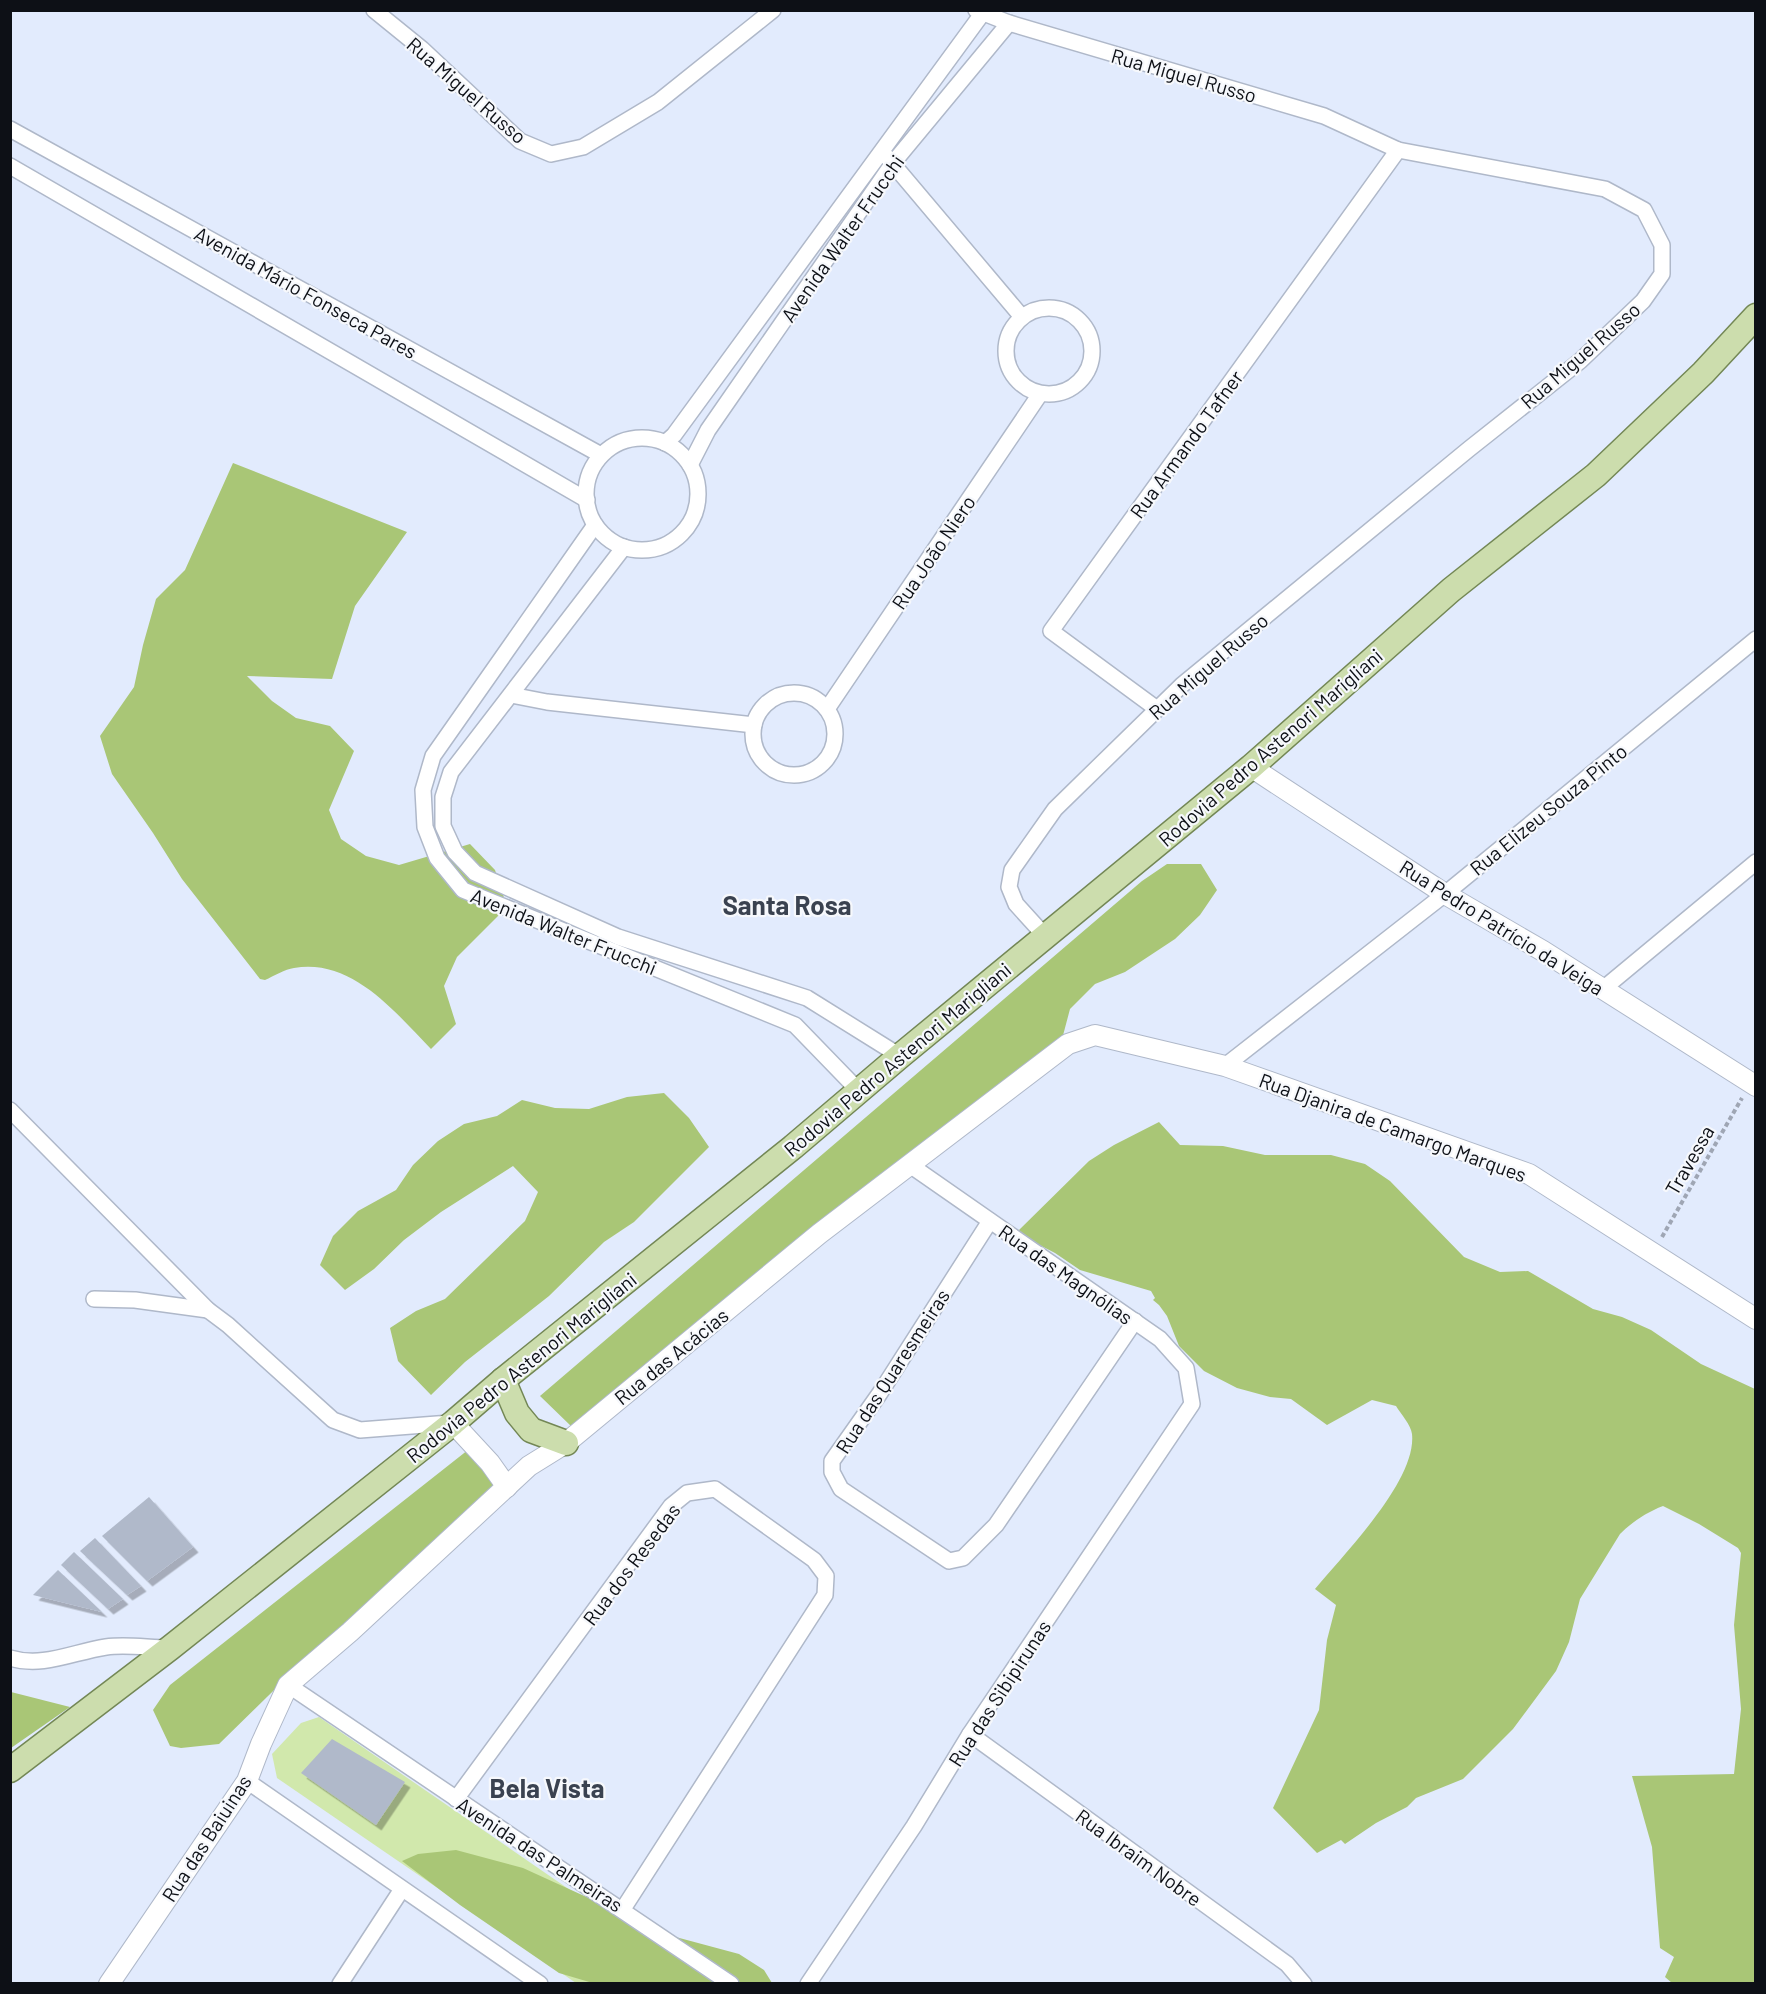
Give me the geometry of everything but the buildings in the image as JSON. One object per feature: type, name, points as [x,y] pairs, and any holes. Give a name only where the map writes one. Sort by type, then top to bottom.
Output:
[{"type":"main road","name":"Rodovia Pedro Astenori Marigliani","points":[[10,1770],[170,1648],[453,1423],[503,1380],[793,1147],[1251,767],[1451,590],[1596,475],[1703,374],[1755,316]]},
{"type":"main road","points":[[503,1380],[517,1413],[531,1430],[566,1443]]},
{"type":"street","name":"Rua Miguel Russo","points":[[374,10],[422,49],[519,141],[551,154],[583,147],[658,102],[773,10]]},
{"type":"street","name":"Rua Miguel Russo","points":[[979,12],[1009,23],[1323,116],[1398,150],[1605,189],[1644,210],[1662,245],[1662,274],[1643,300],[1580,361],[1329,563],[1182,685],[1055,809],[1012,870],[1009,887],[1016,904],[1045,936]]},
{"type":"street","name":"Avenida Walter Frucchi","points":[[665,443],[674,435],[979,12]]},
{"type":"street","name":"Avenida Walter Frucchi","points":[[690,465],[708,430],[893,163],[1009,23]]},
{"type":"street","name":"Avenida Mário Fonseca Pares","points":[[10,129],[601,455]]},
{"type":"street","points":[[881,150],[1022,316]]},
{"type":"street","name":"Rua Armando Tafner","points":[[1157,709],[1051,631],[1398,150]]},
{"type":"street","name":"Avenida Mário Fonseca Pares","points":[[10,165],[587,500]]},
{"type":"street","points":[[1050,308],[1065,310],[1078,318],[1087,330],[1092,344],[1092,359],[1087,373],[1077,385],[1052,395],[1040,394],[1020,383],[1008,367],[1005,353],[1007,339],[1022,316],[1035,310],[1050,308]]},
{"type":"street","name":"Rua João Niero","points":[[827,709],[1040,394]]},
{"type":"street","points":[[648,438],[665,443],[680,452],[690,465],[696,479],[698,494],[696,510],[681,534],[658,547],[641,550],[624,547],[609,538],[596,525],[587,500],[586,488],[591,469],[601,455],[615,444],[631,439],[648,438]]},
{"type":"street","name":"Avenida Walter Frucchi","points":[[596,525],[433,756],[423,790],[425,827],[437,858],[463,890],[795,1025]]},
{"type":"street","name":"Avenida Walter Frucchi","points":[[624,547],[451,772],[443,797],[443,826],[455,852],[475,873],[618,937],[807,998],[900,1056]]},
{"type":"street","name":"Rua Elizeu Souza Pinto","points":[[1225,1066],[1445,894],[1755,639]]},
{"type":"street","points":[[793,692],[817,700],[827,709],[834,728],[833,748],[826,760],[815,769],[803,774],[776,771],[765,763],[757,752],[753,739],[754,725],[757,715],[771,699],[793,692]]},
{"type":"street","points":[[511,695],[547,702],[754,725]]},
{"type":"street","name":"Rua Pedro Patrício da Veiga","points":[[1251,767],[1445,894],[1543,951],[1754,1083]]},
{"type":"street","points":[[1603,989],[1755,862]]},
{"type":"street","points":[[807,998],[795,1025],[858,1091]]},
{"type":"street","name":"Rua Djanira de Camargo Marques","points":[[1068,1044],[1095,1035],[1225,1066],[1529,1174],[1755,1320]]},
{"type":"street","name":"Rua das Acácias","points":[[288,1685],[350,1632],[529,1466],[566,1443],[819,1234],[1068,1044]]},
{"type":"street","points":[[10,1110],[208,1310],[228,1325],[333,1420],[360,1430],[453,1423],[490,1464],[507,1487]]},
{"type":"street","name":"Rua das Magnólias","points":[[910,1165],[1160,1339],[1186,1368],[1192,1404]]},
{"type":"street","name":"Rua das Quaresmeiras","points":[[990,1221],[880,1393],[832,1461],[832,1472],[841,1489],[949,1561],[963,1558],[996,1525],[1135,1321]]},
{"type":"street","points":[[94,1299],[135,1300],[208,1310]]},
{"type":"street","name":"Rua das Sibipirunas","points":[[808,1983],[914,1826],[970,1734],[1192,1404]]},
{"type":"street","name":"Rua dos Resedas","points":[[456,1799],[671,1506],[687,1493],[715,1489],[814,1560],[826,1576],[825,1595],[623,1909]]},
{"type":"street","points":[[10,1658],[22,1662],[46,1661],[108,1647],[170,1648]]},
{"type":"street","name":"Rua das Baiuinas","points":[[109,1983],[247,1781],[288,1685]]},
{"type":"street","name":"Avenida das Palmeiras","points":[[288,1685],[731,1983]]},
{"type":"street","name":"Rua Ibraim Nobre","points":[[970,1734],[1287,1964],[1304,1983]]},
{"type":"street","points":[[247,1781],[540,1983]]},
{"type":"street","points":[[340,1983],[402,1889]]},
{"type":"path","name":"Travessa","points":[[1653,1253],[1754,1083]]},
{"type":"green space","points":[[233,463],[407,532],[355,606],[332,679],[247,676],[272,701],[296,718],[330,726],[354,751],[329,810],[341,839],[366,856],[399,865],[470,844],[495,870],[507,907],[457,957],[444,986],[456,1024],[431,1049],[403,1019],[371,991],[335,971],[315,967],[294,968],[265,980],[260,979],[182,879],[112,774],[100,736],[134,687],[156,599],[185,570]]},
{"type":"green space","points":[[1167,864],[1201,864],[1217,890],[1200,915],[1175,939],[1125,972],[1095,984],[1070,1009],[1061,1043],[572,1427],[540,1396],[1142,881]]},
{"type":"green space","points":[[664,1093],[689,1118],[709,1147],[634,1222],[604,1242],[549,1296],[465,1362],[431,1395],[398,1361],[390,1328],[416,1311],[445,1299],[525,1221],[538,1192],[513,1166],[441,1212],[404,1240],[374,1269],[345,1290],[320,1265],[333,1236],[358,1211],[396,1190],[413,1165],[438,1141],[464,1124],[497,1116],[522,1100],[555,1108],[589,1109],[627,1097]]},
{"type":"green space","points":[[1159,1122],[1180,1145],[1223,1146],[1265,1155],[1331,1155],[1365,1164],[1390,1181],[1464,1257],[1500,1272],[1528,1271],[1593,1309],[1622,1317],[1651,1330],[1701,1364],[1755,1389],[1755,1983],[1672,1983],[1665,1977],[1674,1957],[1660,1948],[1652,1847],[1632,1776],[1734,1774],[1741,1709],[1734,1625],[1741,1553],[1738,1548],[1699,1524],[1663,1506],[1640,1518],[1620,1534],[1580,1599],[1569,1642],[1556,1671],[1513,1729],[1463,1779],[1416,1798],[1407,1807],[1376,1823],[1345,1844],[1341,1840],[1317,1853],[1273,1808],[1319,1710],[1327,1640],[1336,1605],[1315,1589],[1360,1537],[1391,1494],[1403,1473],[1410,1452],[1412,1434],[1408,1423],[1396,1406],[1372,1400],[1327,1425],[1291,1399],[1270,1397],[1237,1388],[1204,1371],[1179,1346],[1167,1316],[1153,1300],[1155,1298],[1151,1291],[1080,1270],[1055,1253],[1022,1236],[1018,1231],[1089,1161],[1114,1145]]},
{"type":"green space","points":[[473,1446],[502,1475],[489,1504],[320,1645],[219,1744],[181,1748],[170,1746],[153,1710],[170,1685]]},
{"type":"green space","points":[[11,1692],[70,1707],[11,1748]]},
{"type":"green space","points":[[319,1717],[705,1983],[576,1983],[277,1778],[272,1754],[301,1723]]},
{"type":"green space","points":[[456,1850],[523,1868],[672,1936],[739,1954],[764,1970],[772,1983],[596,1984],[559,1973],[460,1905],[402,1861],[418,1854]]},
{"type":"district","name":"Santa Rosa","points":[[787,904]]},
{"type":"district","name":"Bela Vista","points":[[547,1787]]}]
